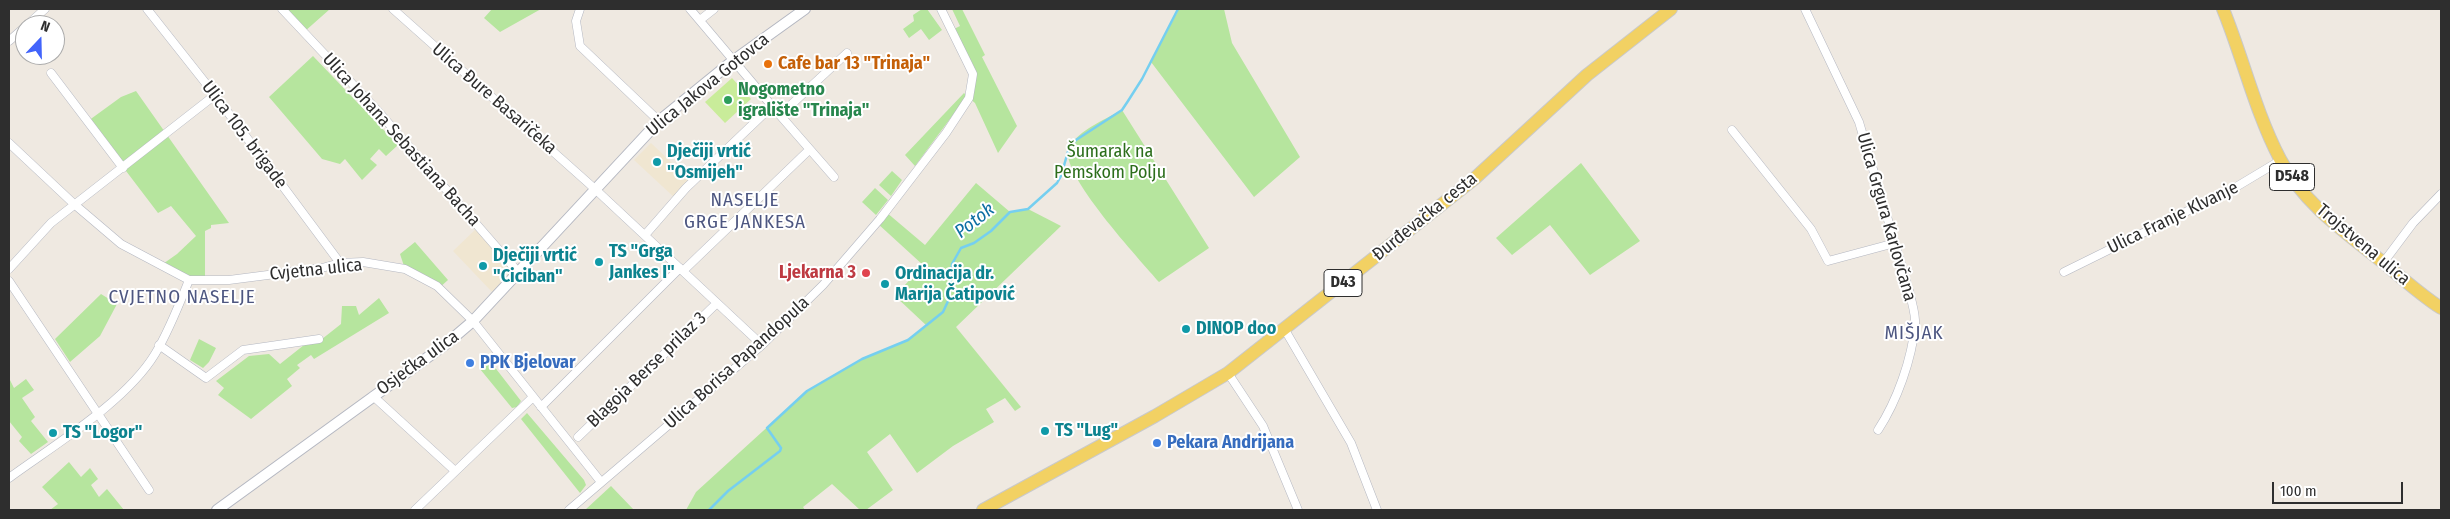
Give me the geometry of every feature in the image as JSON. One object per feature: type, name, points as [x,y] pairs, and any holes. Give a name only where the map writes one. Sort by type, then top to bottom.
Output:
[{"type":"main road","name":"Đurđevačka cesta","points":[[983,510],[1151,419],[1228,373],[1285,330],[1474,178],[1587,75],[1670,9]]},
{"type":"main road","name":"Trojstvena ulica","points":[[2223,9],[2264,125],[2281,160],[2300,189],[2319,211],[2441,308]]},
{"type":"street","name":"Ulica 105. brigade","points":[[147,9],[215,95],[340,263]]},
{"type":"street","name":"Ulica Johana Sebastiana Bacha","points":[[282,9],[382,116],[518,272]]},
{"type":"street","name":"Ulica Đure Basaričeka","points":[[393,9],[596,189],[762,345]]},
{"type":"street","points":[[580,9],[576,21],[580,46],[659,121]]},
{"type":"street","points":[[690,9],[834,177]]},
{"type":"street","points":[[700,20],[714,9]]},
{"type":"street","name":"Ulica Jakova Gotovca","points":[[596,189],[659,121],[734,60],[805,9]]},
{"type":"street","name":"Ulica Borisa Papandopula","points":[[569,510],[762,345],[823,285],[880,219],[969,98],[973,74],[941,9]]},
{"type":"street","name":"Ulica Grgura Karlovčana","points":[[1805,9],[1859,122],[1910,294],[1916,322],[1911,349],[1899,384],[1885,419],[1878,430]]},
{"type":"street","points":[[780,116],[847,53]]},
{"type":"street","points":[[51,73],[123,168]]},
{"type":"street","points":[[9,269],[51,223],[215,95]]},
{"type":"street","points":[[645,235],[686,188],[772,106]]},
{"type":"street","points":[[1732,130],[1811,229],[1828,261],[1895,243]]},
{"type":"street","name":"Cvjetna ulica","points":[[9,143],[74,204],[121,244],[188,280],[229,280],[322,268],[340,263],[363,262],[405,269],[437,286],[473,321],[601,482]]},
{"type":"street","points":[[541,407],[809,150]]},
{"type":"street","name":"Ulica Franje Klvanje","points":[[2064,272],[2236,188],[2281,160]]},
{"type":"street","name":"Osječka ulica","points":[[218,510],[446,344],[473,321],[596,189]]},
{"type":"street","points":[[2384,263],[2414,223],[2441,194]]},
{"type":"street","points":[[9,478],[97,413],[130,384],[154,355],[177,310],[188,280]]},
{"type":"street","points":[[9,281],[149,490]]},
{"type":"street","name":"Blagoja Berse prilaz 3","points":[[578,438],[717,303]]},
{"type":"street","points":[[1285,330],[1351,443],[1377,510]]},
{"type":"street","points":[[159,345],[206,378],[244,350],[318,340]]},
{"type":"street","points":[[1228,373],[1263,426],[1298,510]]},
{"type":"street","points":[[374,396],[454,470]]},
{"type":"street","points":[[415,510],[454,470],[533,397]]},
{"type":"shaded area","points":[[651,143],[692,182],[676,199],[634,160]]},
{"type":"shaded area","points":[[478,227],[515,269],[493,293],[453,251]]},
{"type":"green space","points":[[287,9],[330,9],[304,32],[284,11]]},
{"type":"green space","points":[[492,9],[541,9],[500,32],[484,18]]},
{"type":"green space","points":[[922,9],[927,9],[942,30],[929,40],[921,29],[909,38],[903,29],[914,21],[913,15]]},
{"type":"green space","points":[[952,9],[962,9],[985,55],[982,57],[1017,126],[998,153],[975,103],[969,98],[973,74],[952,30],[960,26]]},
{"type":"green space","name":"Šumarak na Pemskom Polju","points":[[1176,9],[1224,9],[1232,43],[1300,157],[1254,197],[1151,62],[1178,11]]},
{"type":"green space","points":[[313,56],[398,145],[386,156],[379,149],[370,159],[377,165],[362,180],[345,159],[340,164],[322,159],[269,97]]},
{"type":"green space","name":"Nogometno igralište \"Trinaja\"","points":[[732,78],[751,99],[725,123],[705,102]]},
{"type":"green space","points":[[136,91],[229,223],[211,225],[211,228],[205,231],[205,280],[189,280],[160,266],[177,254],[196,236],[171,206],[158,213],[88,121],[121,97]]},
{"type":"green space","points":[[964,93],[967,96],[915,166],[905,155]]},
{"type":"green space","name":"Šumarak na Pemskom Polju","points":[[1122,110],[1209,248],[1159,282],[1103,216],[1076,176],[1069,160],[1069,148],[1079,136],[1086,130]]},
{"type":"green space","points":[[1581,163],[1640,241],[1590,275],[1550,225],[1512,255],[1496,238]]},
{"type":"green space","points":[[892,171],[902,180],[891,196],[879,185]]},
{"type":"green space","points":[[976,183],[1010,212],[1028,209],[1061,226],[956,327],[1021,407],[1015,411],[1005,398],[986,409],[994,422],[953,446],[917,473],[890,434],[867,452],[893,490],[866,510],[860,510],[832,484],[803,507],[805,510],[686,510],[696,492],[807,391],[862,359],[908,340],[927,326],[895,296],[923,265],[877,223],[886,212],[925,245]]},
{"type":"green space","points":[[875,188],[888,200],[876,215],[862,202]]},
{"type":"green space","points":[[415,242],[448,280],[439,288],[405,269],[400,254]]},
{"type":"green space","points":[[101,294],[117,304],[100,336],[70,362],[55,339]]},
{"type":"green space","points":[[379,298],[389,313],[314,359],[311,355],[297,365],[300,368],[287,379],[292,386],[251,419],[218,395],[224,388],[216,381],[249,356],[269,354],[280,364],[304,345],[317,343],[341,324],[342,306],[356,306],[359,315]]},
{"type":"green space","points":[[199,339],[216,348],[209,362],[203,368],[190,360]]},
{"type":"green space","points":[[490,361],[521,401],[517,407],[512,408],[480,369]]},
{"type":"green space","points":[[9,378],[14,388],[26,379],[34,390],[22,398],[35,417],[31,421],[48,442],[31,454],[19,441],[22,437],[9,421]]},
{"type":"green space","points":[[527,413],[584,480],[586,485],[580,493],[521,419]]},
{"type":"green space","points":[[69,462],[81,477],[90,468],[98,479],[91,485],[99,497],[107,489],[124,510],[50,510],[58,504],[42,487]]},
{"type":"green space","points":[[611,486],[634,510],[585,510]]},
{"type":"waterway","name":"Potok","points":[[709,510],[728,491],[780,451],[781,448],[767,428],[807,391],[862,359],[908,340],[943,312],[949,299],[952,264],[961,248],[974,243],[991,231],[1010,212],[1028,209],[1057,183],[1061,176],[1069,148],[1076,140],[1122,110],[1142,79],[1178,9]]},
{"type":"place","name":"Cafe bar 13 \"Trinaja\"","points":[[768,64]]},
{"type":"place","name":"Nogometno igralište \"Trinaja\"","points":[[728,100]]},
{"type":"place","name":"Dječiji vrtić \"Osmijeh\"","points":[[657,162]]},
{"type":"place","name":"TS \"Grga Jankes I\"","points":[[599,262]]},
{"type":"place","name":"Dječiji vrtić \"Ciciban\"","points":[[483,266]]},
{"type":"place","name":"Ljekarna 3","points":[[866,273]]},
{"type":"place","name":"Ordinacija dr. Marija Čatipović","points":[[885,284]]},
{"type":"place","name":"DINOP doo","points":[[1186,329]]},
{"type":"place","name":"PPK Bjelovar","points":[[470,363]]},
{"type":"place","name":"TS \"Lug\"","points":[[1045,431]]},
{"type":"place","name":"TS \"Logor\"","points":[[53,433]]},
{"type":"place","name":"Pekara Andrijana","points":[[1157,443]]},
{"type":"district","name":"NASELJE GRGE JANKESA","points":[[745,212]]},
{"type":"district","name":"CVJETNO NASELJE","points":[[182,298]]},
{"type":"district","name":"MIŠJAK","points":[[1914,334]]}]
